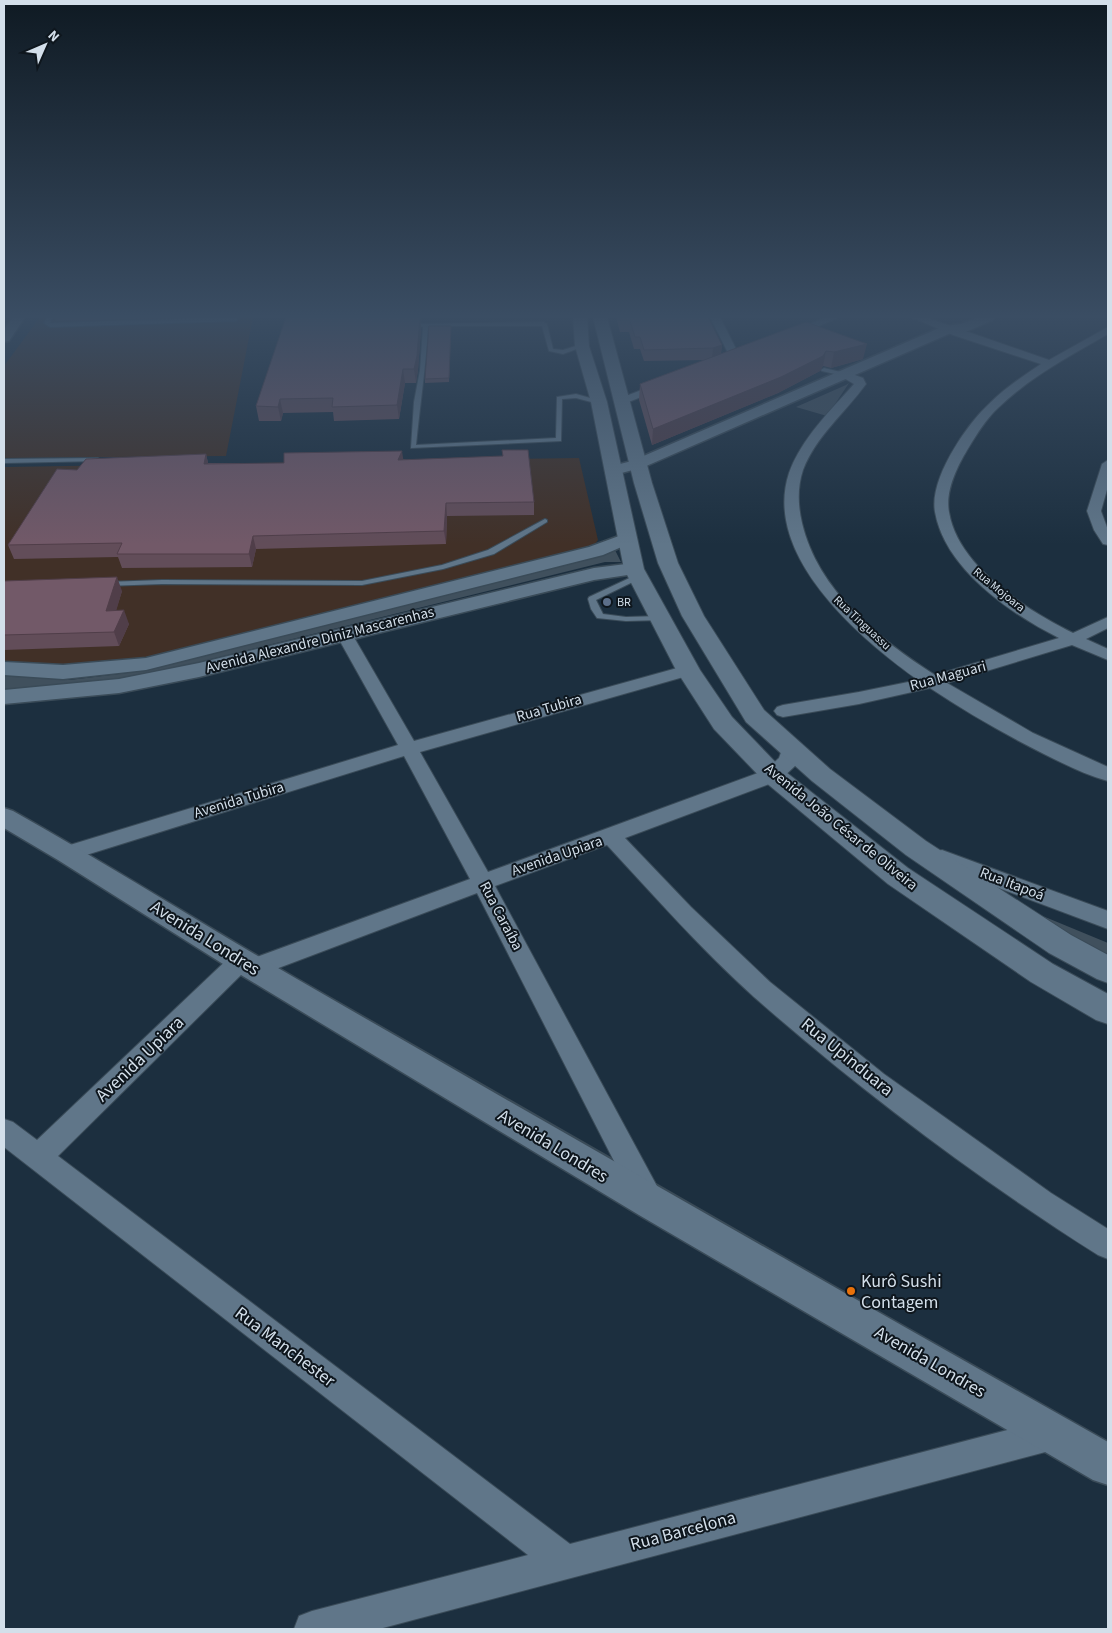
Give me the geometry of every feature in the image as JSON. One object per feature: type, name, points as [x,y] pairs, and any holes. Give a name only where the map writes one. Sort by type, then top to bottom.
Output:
[{"type":"main road","name":"Avenida João César de Oliveira","points":[[596,393],[636,573],[688,670],[723,723],[773,775],[898,876],[1042,973],[1108,1010]]},
{"type":"main road","name":"Avenida João César de Oliveira","points":[[620,393],[640,470],[668,563],[693,616],[755,716],[821,775],[916,848],[1060,944],[1108,970]]},
{"type":"street","points":[[622,401],[642,393]]},
{"type":"street","points":[[615,475],[640,470],[811,393]]},
{"type":"street","name":"Rua Tinguassu","points":[[852,393],[818,434],[797,469],[792,500],[796,532],[812,567],[835,600],[876,638],[931,682],[1002,724],[1074,762],[1108,774]]},
{"type":"street","name":"Rua Mojoara","points":[[1009,393],[993,406],[970,434],[954,461],[945,486],[942,511],[950,537],[974,571],[1016,606],[1071,640],[1108,656]]},
{"type":"street","points":[[1108,464],[1094,512],[1101,530],[1108,541]]},
{"type":"street","name":"Avenida Alexandre Diniz Mascarenhas","points":[[4,669],[63,672],[146,664],[596,551],[627,538]]},
{"type":"street","name":"Avenida Alexandre Diniz Mascarenhas","points":[[4,696],[118,686],[199,670],[594,574],[636,573]]},
{"type":"street","name":"Rua Maguari","points":[[783,711],[859,698],[931,682],[1071,640],[1108,622]]},
{"type":"street","name":"Rua Caraíba","points":[[344,634],[410,748],[483,881],[650,1203]]},
{"type":"street","name":"Rua Tubira","points":[[410,748],[688,670]]},
{"type":"street","name":"Avenida Tubira","points":[[68,853],[410,748]]},
{"type":"street","name":"Avenida Upiara","points":[[38,1157],[247,964],[612,837],[773,775],[788,761],[791,748]]},
{"type":"street","name":"Avenida Londres","points":[[4,817],[68,853],[247,964],[650,1203],[1108,1465]]},
{"type":"street","name":"Rua Upinduara","points":[[612,837],[683,913],[762,989],[875,1082],[1041,1203],[1108,1245]]},
{"type":"street","name":"Rua Itapoá","points":[[916,848],[1108,920]]},
{"type":"street","name":"Rua Manchester","points":[[4,1132],[566,1562]]},
{"type":"street","name":"Rua Barcelona","points":[[312,1629],[1055,1434]]},
{"type":"lane","points":[[419,393],[413,447],[559,440],[559,398],[576,396],[599,402]]},
{"type":"lane","points":[[4,462],[111,460]]},
{"type":"lane","points":[[93,584],[162,582],[362,583],[443,566],[491,552],[545,520]]},
{"type":"lane","points":[[636,573],[592,600],[595,609],[600,616],[626,619],[660,618]]},
{"type":"shaded area","points":[[4,393],[238,393],[226,456],[4,458]]},
{"type":"shaded area","points":[[827,393],[842,393],[827,416],[796,407]]},
{"type":"shaded area","points":[[579,458],[598,540],[592,548],[170,654],[138,660],[69,667],[4,663],[4,467]]},
{"type":"shaded area","points":[[615,550],[621,562],[605,562],[195,663],[114,680],[4,690],[4,673],[69,680],[127,673],[209,655]]},
{"type":"shaded area","points":[[994,896],[1108,943],[1108,959]]},
{"type":"building","points":[[260,393],[399,393],[397,405],[332,407],[333,398],[280,399],[278,407],[256,406]]},
{"type":"building","points":[[643,393],[741,393],[653,429]]},
{"type":"building","points":[[502,450],[528,450],[534,502],[446,503],[444,531],[253,536],[249,554],[117,554],[122,543],[8,545],[57,469],[77,470],[86,459],[206,454],[204,464],[284,463],[284,453],[402,451],[398,460],[503,456]]},
{"type":"building","points":[[117,577],[106,611],[124,610],[114,632],[4,635],[4,581]]},
{"type":"place","name":"BR","points":[[607,602]]},
{"type":"place","name":"Kurô Sushi Contagem","points":[[851,1291]]}]
